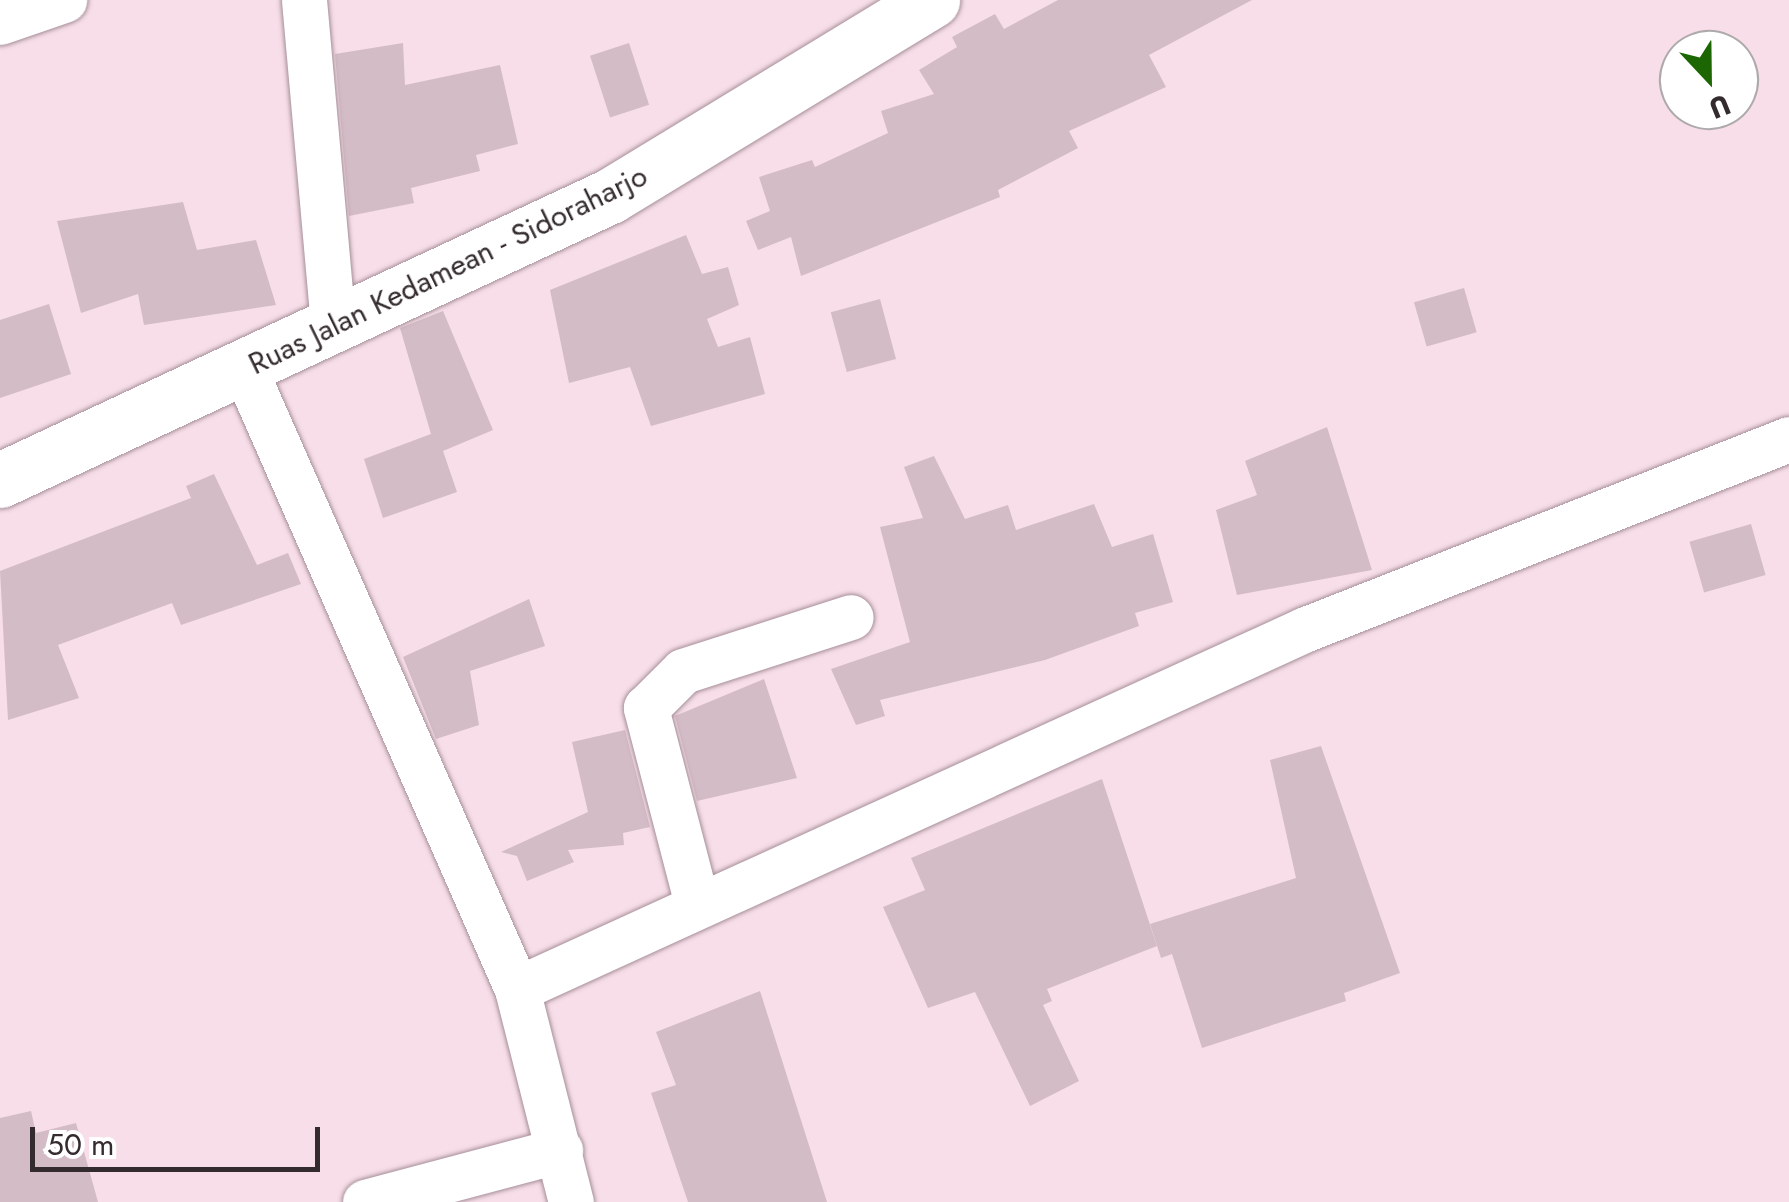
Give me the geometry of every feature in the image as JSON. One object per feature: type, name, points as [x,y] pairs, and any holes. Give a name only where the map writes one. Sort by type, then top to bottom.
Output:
[{"type":"main road","name":"Ruas Jalan Kedamean - Sidoraharjo","points":[[0,480],[244,370],[610,196],[932,0]]},
{"type":"street","points":[[0,22],[64,0]]},
{"type":"street","points":[[304,0],[332,328]]},
{"type":"street","points":[[244,370],[516,989],[560,1150],[570,1202]]},
{"type":"street","points":[[516,989],[1306,629],[1789,439]]},
{"type":"street","points":[[698,904],[646,708],[683,671],[851,617]]},
{"type":"street","points":[[366,1202],[560,1150]]},
{"type":"building","points":[[1058,0],[1252,0],[1149,55],[1166,87],[1069,131],[1078,148],[998,190],[1000,197],[801,276],[791,237],[758,250],[746,221],[770,211],[759,177],[812,160],[815,167],[888,133],[881,111],[934,94],[919,70],[957,47],[952,37],[995,14],[1004,29]]},
{"type":"building","points":[[403,43],[405,85],[500,65],[518,144],[476,155],[480,171],[411,188],[414,203],[349,216],[335,54]]},
{"type":"building","points":[[629,43],[649,105],[610,117],[590,56]]},
{"type":"building","points":[[183,202],[197,250],[256,240],[276,305],[144,325],[138,294],[81,313],[57,221]]},
{"type":"building","points":[[686,235],[702,274],[728,267],[739,305],[707,319],[718,347],[750,337],[765,394],[651,426],[630,367],[569,383],[550,290]]},
{"type":"building","points":[[1464,288],[1477,332],[1427,347],[1414,302]]},
{"type":"building","points":[[880,299],[896,359],[847,372],[831,312]]},
{"type":"building","points":[[49,304],[71,374],[0,398],[0,320]]},
{"type":"building","points":[[443,311],[493,430],[443,451],[457,492],[383,518],[364,459],[431,434],[400,328]]},
{"type":"building","points":[[1327,427],[1372,570],[1237,595],[1216,510],[1257,495],[1245,461]]},
{"type":"building","points":[[934,456],[965,519],[1008,505],[1016,530],[1094,504],[1112,547],[1153,534],[1173,602],[1135,613],[1139,626],[1045,660],[880,700],[885,716],[856,725],[831,669],[910,642],[880,527],[923,518],[904,467]]},
{"type":"building","points":[[214,474],[257,565],[288,553],[301,584],[181,625],[172,603],[58,645],[79,698],[8,720],[0,571],[191,498],[186,486]]},
{"type":"building","points":[[1751,524],[1766,575],[1704,593],[1689,542]]},
{"type":"building","points":[[529,599],[545,646],[470,671],[479,725],[436,739],[403,657]]},
{"type":"building","points":[[764,679],[797,778],[697,801],[675,716]]},
{"type":"building","points":[[625,730],[650,827],[623,833],[624,845],[568,850],[574,862],[527,881],[517,856],[501,852],[588,812],[572,742]]},
{"type":"building","points":[[1321,746],[1400,973],[1344,993],[1346,1001],[1202,1048],[1172,954],[1161,958],[1150,924],[1296,878],[1270,760]]},
{"type":"building","points":[[1102,779],[1157,946],[1047,989],[1052,1001],[1043,1005],[1079,1081],[1030,1106],[975,992],[928,1008],[883,907],[925,890],[911,858]]},
{"type":"building","points":[[760,991],[827,1202],[688,1202],[651,1093],[676,1085],[656,1032]]},
{"type":"building","points":[[31,1111],[36,1133],[76,1123],[98,1202],[0,1202],[0,1118]]}]
